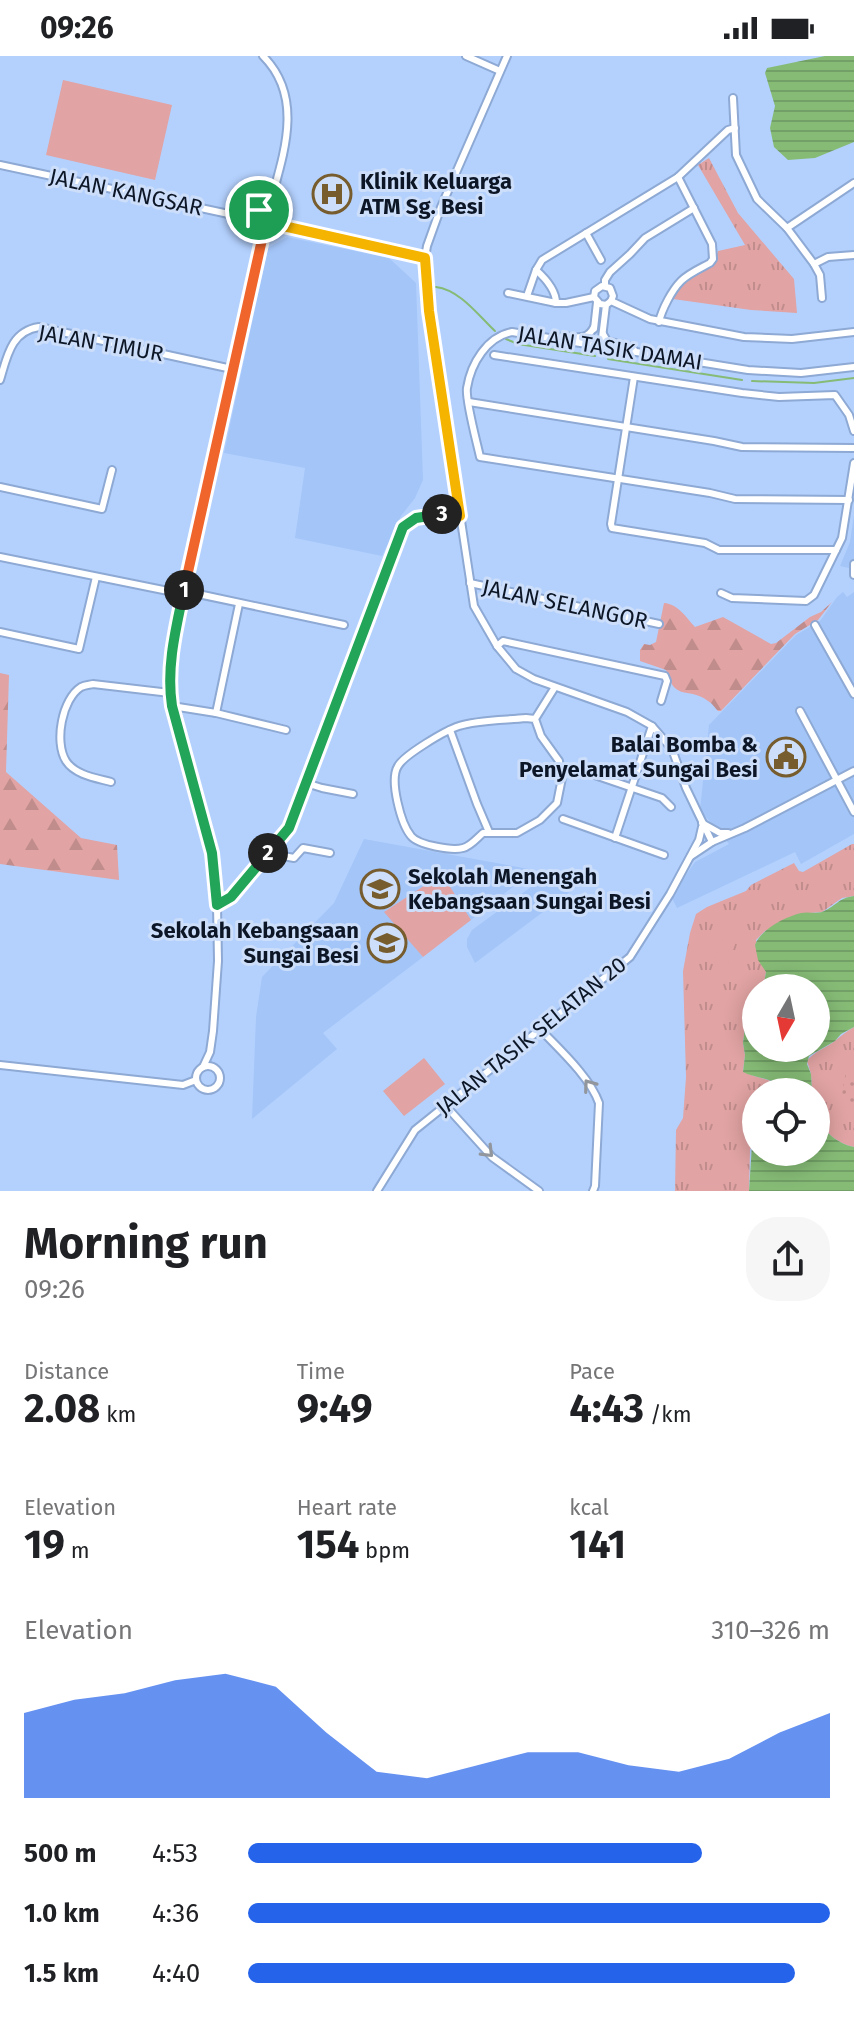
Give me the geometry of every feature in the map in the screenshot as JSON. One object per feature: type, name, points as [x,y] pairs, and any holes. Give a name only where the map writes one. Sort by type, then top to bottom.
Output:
[{"type":"street","points":[[263,56],[281,82],[288,102],[286,138],[269,208]]},
{"type":"street","points":[[466,56],[500,71]]},
{"type":"street","points":[[507,56],[441,207],[425,258],[427,294],[474,606],[497,646],[516,669],[534,679],[627,712],[652,726],[672,749],[712,842]]},
{"type":"street","points":[[733,98],[736,155],[757,199],[787,228],[814,264],[820,275],[822,298]]},
{"type":"street","points":[[527,296],[542,260],[678,177],[728,130],[735,128]]},
{"type":"street","name":"JALAN KANGSAR","points":[[0,165],[252,219]]},
{"type":"street","points":[[659,322],[678,284],[713,259],[712,244],[678,177]]},
{"type":"street","points":[[787,228],[854,183]]},
{"type":"street","points":[[269,208],[278,215],[279,225],[274,233],[263,235],[256,231],[252,219],[259,210],[269,208]]},
{"type":"street","points":[[605,286],[610,272],[645,238],[694,208]]},
{"type":"street","points":[[279,225],[425,258]]},
{"type":"street","points":[[586,233],[601,260]]},
{"type":"street","points":[[210,1052],[220,1079],[213,1088],[202,1088],[196,1080],[197,1072],[210,1052],[218,961],[217,905],[212,853],[172,706],[172,647],[263,235]]},
{"type":"street","points":[[814,264],[828,257],[854,255]]},
{"type":"street","points":[[536,270],[556,296],[556,303]]},
{"type":"street","points":[[592,344],[597,289],[605,286]]},
{"type":"street","points":[[601,346],[608,303],[613,296],[605,286]]},
{"type":"street","points":[[508,293],[556,303],[596,300],[659,322],[744,337],[805,338],[854,332]]},
{"type":"street","name":"JALAN TIMUR","points":[[0,380],[14,342],[21,333],[39,327],[232,369]]},
{"type":"street","points":[[552,338],[585,337],[594,327]]},
{"type":"street","points":[[602,331],[607,341],[636,351]]},
{"type":"street","name":"JALAN TASIK DAMAI","points":[[618,478],[480,457],[466,390],[483,348],[509,332],[748,370],[820,372],[854,367]]},
{"type":"street","points":[[494,355],[767,396],[835,395],[849,415],[854,431]]},
{"type":"street","points":[[634,377],[612,528],[705,543],[719,550],[836,550]]},
{"type":"street","points":[[469,402],[714,441],[735,447],[854,448]]},
{"type":"street","points":[[721,593],[732,598],[806,601],[814,595],[842,538],[854,463]]},
{"type":"street","points":[[0,487],[102,509],[112,470]]},
{"type":"street","points":[[618,478],[735,499],[849,500]]},
{"type":"street","points":[[217,905],[231,897],[289,828],[403,527],[416,518],[438,514],[460,516]]},
{"type":"street","points":[[0,557],[344,625]]},
{"type":"street","points":[[854,564],[854,574]]},
{"type":"street","points":[[0,632],[79,649],[96,577]]},
{"type":"street","name":"JALAN SELANGOR","points":[[470,583],[659,624]]},
{"type":"street","points":[[216,713],[239,604]]},
{"type":"street","points":[[815,625],[854,694]]},
{"type":"street","points":[[497,646],[503,641],[665,676],[667,681],[661,701]]},
{"type":"street","points":[[111,782],[81,773],[64,759],[60,741],[66,703],[81,687],[93,684],[170,693]]},
{"type":"street","points":[[535,719],[555,687]]},
{"type":"street","points":[[172,706],[286,730]]},
{"type":"street","points":[[800,711],[854,812]]},
{"type":"street","points":[[535,719],[541,736],[559,761],[562,778],[557,803],[540,820],[517,833],[483,833],[464,848],[422,844],[412,838],[397,801],[394,777],[398,765],[436,736],[461,725],[535,719]]},
{"type":"street","points":[[615,838],[652,726]]},
{"type":"street","points":[[450,730],[489,832]]},
{"type":"street","points":[[580,770],[662,798],[671,807]]},
{"type":"street","name":"JALAN TASIK SELATAN 20","points":[[377,1191],[411,1134],[629,958],[690,857],[712,842],[854,771]]},
{"type":"street","points":[[306,783],[353,794]]},
{"type":"street","points":[[563,819],[664,855]]},
{"type":"street","points":[[702,823],[720,833],[733,833]]},
{"type":"street","points":[[690,857],[703,829],[702,823]]},
{"type":"street","points":[[268,853],[294,858],[303,848],[330,853]]},
{"type":"street","points":[[540,1029],[571,1062],[596,1094],[599,1103],[593,1191]]},
{"type":"street","points":[[0,1065],[183,1085],[196,1080]]},
{"type":"street","points":[[203,1067],[215,1068]]},
{"type":"street","points":[[445,1105],[492,1157],[539,1191]]},
{"type":"shaded area","points":[[825,56],[854,56],[854,142],[815,158],[788,160],[774,147],[770,128],[775,106],[765,73],[767,68]]},
{"type":"shaded area","points":[[287,237],[389,258],[416,283],[423,480],[382,556],[295,538],[305,468],[224,453],[268,248]]},
{"type":"shaded area","points":[[854,515],[854,579],[849,568],[840,566],[850,542]]},
{"type":"shaded area","points":[[843,592],[847,597],[854,592],[854,834],[801,864],[795,852],[677,908],[671,896],[695,862],[729,844],[700,810],[709,725],[796,635],[820,621]]},
{"type":"shaded area","points":[[364,839],[534,870],[471,920],[442,875],[385,911],[423,957],[323,1033],[337,1049],[252,1119],[256,1017],[262,977],[334,903]]},
{"type":"shaded area","points":[[550,878],[583,882],[475,963],[467,947],[472,930],[541,880]]},
{"type":"shaded area","points":[[854,896],[854,1027],[830,1044],[830,974],[766,974],[755,945],[762,934],[781,921],[801,913],[823,911]]},
{"type":"shaded area","points":[[744,1062],[808,1062],[811,1078],[762,1078],[743,1072]]},
{"type":"shaded area","points":[[830,1135],[854,1147],[854,1191],[749,1191],[751,1166],[830,1166]]},
{"type":"green space","points":[[63,80],[172,105],[155,180],[46,155]]},
{"type":"green space","points":[[709,158],[738,213],[794,279],[797,313],[673,299],[684,282],[714,264],[718,251],[745,245],[698,165]]},
{"type":"green space","points":[[832,602],[818,620],[795,634],[721,711],[701,697],[678,690],[666,670],[640,661],[640,650],[644,644],[656,642],[664,603],[678,608],[695,627],[723,617],[771,644]]},
{"type":"green space","points":[[0,673],[9,675],[6,772],[81,838],[117,845],[119,880],[0,864]]},
{"type":"green space","points":[[854,844],[854,896],[842,898],[822,912],[798,914],[765,931],[756,940],[766,974],[742,974],[743,1071],[761,1078],[742,1078],[742,1166],[750,1166],[749,1191],[675,1191],[676,1130],[683,1118],[686,1077],[683,971],[696,914],[746,891],[751,885],[794,863],[803,872]]},
{"type":"green space","points":[[442,874],[471,920],[423,957],[384,912]]},
{"type":"green space","points":[[723,937],[736,942],[727,965],[714,960]]},
{"type":"green space","points":[[854,1027],[854,1147],[830,1135],[830,1078],[811,1078],[807,1062],[830,1062],[830,1044]]},
{"type":"green space","points":[[424,1058],[445,1084],[404,1116],[383,1091]]},
{"type":"green space","points":[[846,1072],[854,1074],[854,1108],[840,1105]]},
{"type":"waterway","points":[[436,287],[461,298],[495,331]]},
{"type":"waterway","points":[[506,339],[518,344],[595,356]]},
{"type":"waterway","points":[[608,359],[742,380]]},
{"type":"waterway","points":[[752,381],[814,383],[854,378]]},
{"type":"place","name":"Klinik Keluarga ATM Sg. Besi","points":[[332,194]]},
{"type":"place","name":"Balai Bomba & Penyelamat Sungai Besi","points":[[786,757]]},
{"type":"place","name":"Sekolah Menengah Kebangsaan Sungai Besi","points":[[380,889]]},
{"type":"place","name":"Sekolah Kebangsaan Sungai Besi","points":[[387,943]]},
{"type":"route","points":[[269,208],[276,212],[279,225],[425,258],[429,311],[460,516],[438,514],[416,518],[403,527],[289,828],[231,897],[217,905],[212,853],[172,706],[172,647],[263,235],[256,231],[252,219],[259,210],[269,208]]}]
